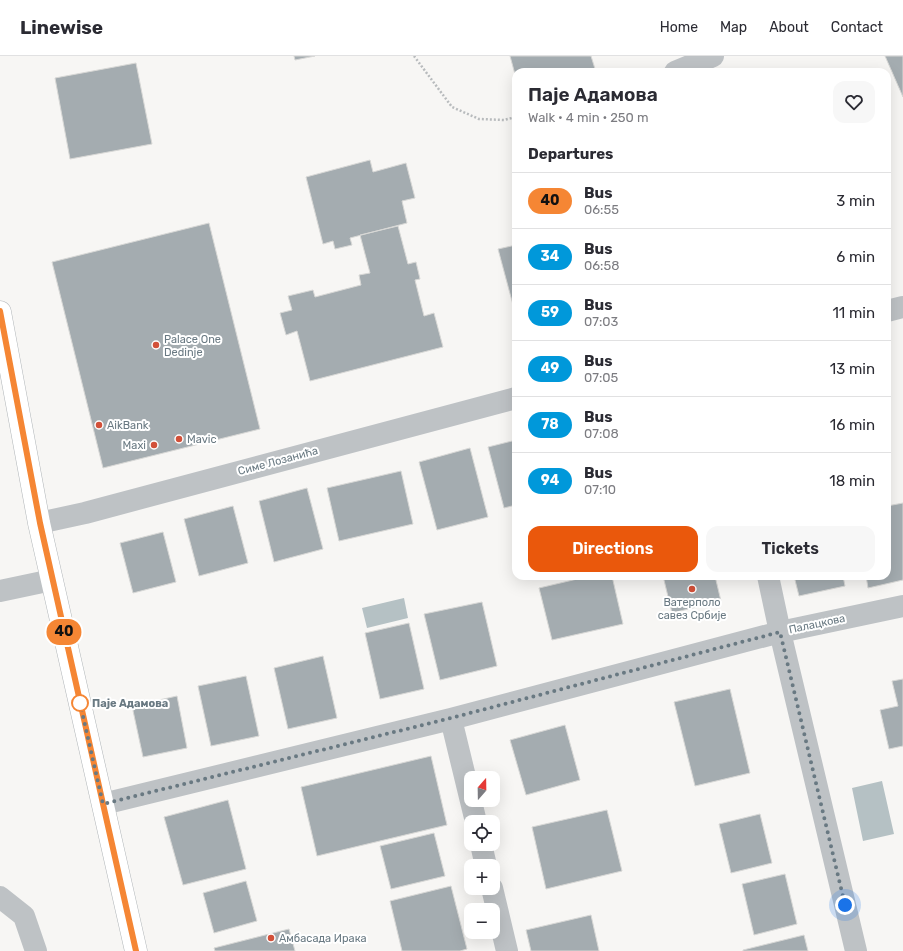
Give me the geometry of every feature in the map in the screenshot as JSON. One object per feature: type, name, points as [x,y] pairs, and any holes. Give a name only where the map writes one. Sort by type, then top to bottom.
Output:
[{"type":"main road","points":[[0,312],[52,580],[136,951]]},
{"type":"street","points":[[684,68],[713,56]]},
{"type":"street","points":[[891,310],[903,308]]},
{"type":"street","name":"Симе Лозанића","points":[[40,523],[85,513],[512,399]]},
{"type":"street","points":[[0,591],[52,580]]},
{"type":"street","points":[[769,580],[856,951]]},
{"type":"street","name":"Палацкова","points":[[103,804],[451,718],[780,632],[903,606]]},
{"type":"street","points":[[451,718],[474,815]]},
{"type":"street","points":[[494,895],[507,951]]},
{"type":"street","points":[[0,897],[24,916],[36,951]]},
{"type":"path","points":[[414,56],[452,107],[479,119],[504,120],[512,118]]},
{"type":"shaded area","points":[[404,598],[408,618],[367,628],[362,608]]},
{"type":"shaded area","points":[[882,781],[894,834],[863,841],[852,788]]},
{"type":"building","points":[[294,56],[315,56],[295,60]]},
{"type":"building","points":[[510,56],[591,56],[595,68],[513,68]]},
{"type":"building","points":[[885,56],[903,56],[903,97],[891,68]]},
{"type":"building","points":[[136,63],[152,144],[70,159],[55,78]]},
{"type":"building","points":[[370,160],[373,172],[406,163],[415,198],[402,201],[407,223],[350,238],[352,245],[335,249],[333,241],[323,244],[306,177]]},
{"type":"building","name":"Palace One Dedinje","points":[[209,223],[260,429],[103,468],[52,262]]},
{"type":"building","points":[[398,226],[408,264],[416,262],[420,279],[415,280],[424,316],[434,313],[443,347],[310,381],[297,331],[286,335],[280,313],[292,310],[288,296],[313,290],[315,297],[361,285],[359,275],[370,273],[360,235]]},
{"type":"building","points":[[512,246],[512,301],[498,249]]},
{"type":"building","points":[[512,441],[512,506],[504,508],[488,447]]},
{"type":"building","points":[[470,448],[488,517],[437,530],[419,462]]},
{"type":"building","points":[[401,471],[413,524],[339,541],[327,488]]},
{"type":"building","points":[[307,488],[323,549],[274,562],[259,501]]},
{"type":"building","points":[[903,503],[903,580],[868,588],[867,580],[891,580],[891,505]]},
{"type":"building","points":[[233,506],[248,563],[199,576],[184,519]]},
{"type":"building","points":[[163,532],[176,582],[133,593],[120,543]]},
{"type":"building","points":[[573,580],[613,580],[623,624],[552,640],[539,588]]},
{"type":"building","name":"Ватерполо савез Србије","points":[[664,580],[716,580],[721,601],[672,613]]},
{"type":"building","points":[[795,580],[844,580],[845,586],[799,596]]},
{"type":"building","points":[[482,602],[497,666],[440,680],[424,614]]},
{"type":"building","points":[[409,623],[424,689],[380,699],[365,633]]},
{"type":"building","points":[[323,656],[337,718],[288,729],[274,668]]},
{"type":"building","points":[[246,676],[259,736],[211,746],[198,686]]},
{"type":"building","points":[[903,679],[903,746],[889,749],[880,710],[898,706],[892,681]]},
{"type":"building","points":[[730,689],[750,773],[695,786],[674,702]]},
{"type":"building","points":[[177,696],[187,748],[143,757],[132,706]]},
{"type":"building","points":[[565,725],[580,780],[526,795],[510,740]]},
{"type":"building","points":[[431,756],[447,825],[317,856],[301,787]]},
{"type":"building","points":[[228,800],[246,869],[183,885],[164,817]]},
{"type":"building","points":[[607,810],[622,871],[546,889],[532,827]]},
{"type":"building","points":[[760,814],[772,863],[731,873],[719,824]]},
{"type":"building","points":[[434,833],[445,876],[391,889],[380,846]]},
{"type":"building","points":[[785,874],[797,924],[754,935],[742,884]]},
{"type":"building","points":[[246,881],[257,921],[214,933],[203,893]]},
{"type":"building","points":[[451,886],[467,949],[460,951],[402,951],[390,901]]},
{"type":"building","points":[[591,915],[599,951],[531,951],[526,930]]},
{"type":"building","name":"Амбасада Ирака","points":[[289,929],[295,951],[215,951],[214,948]]},
{"type":"building","points":[[804,935],[808,951],[743,951],[743,950]]},
{"type":"bus line","name":"40","points":[[0,311],[33,490],[52,580],[136,951]]},
{"type":"place","name":"Palace One Dedinje","points":[[156,345]]},
{"type":"place","name":"AikBank","points":[[99,425]]},
{"type":"place","name":"Mavic","points":[[179,439]]},
{"type":"place","name":"Maxi","points":[[154,445]]},
{"type":"place","name":"Ватерполо савез Србије","points":[[692,589]]},
{"type":"place","name":"Паје Адамова","points":[[80,703]]},
{"type":"place","name":"Амбасада Ирака","points":[[271,938]]},
{"type":"route","points":[[80,703],[103,804],[451,718],[780,632],[845,905]]}]
